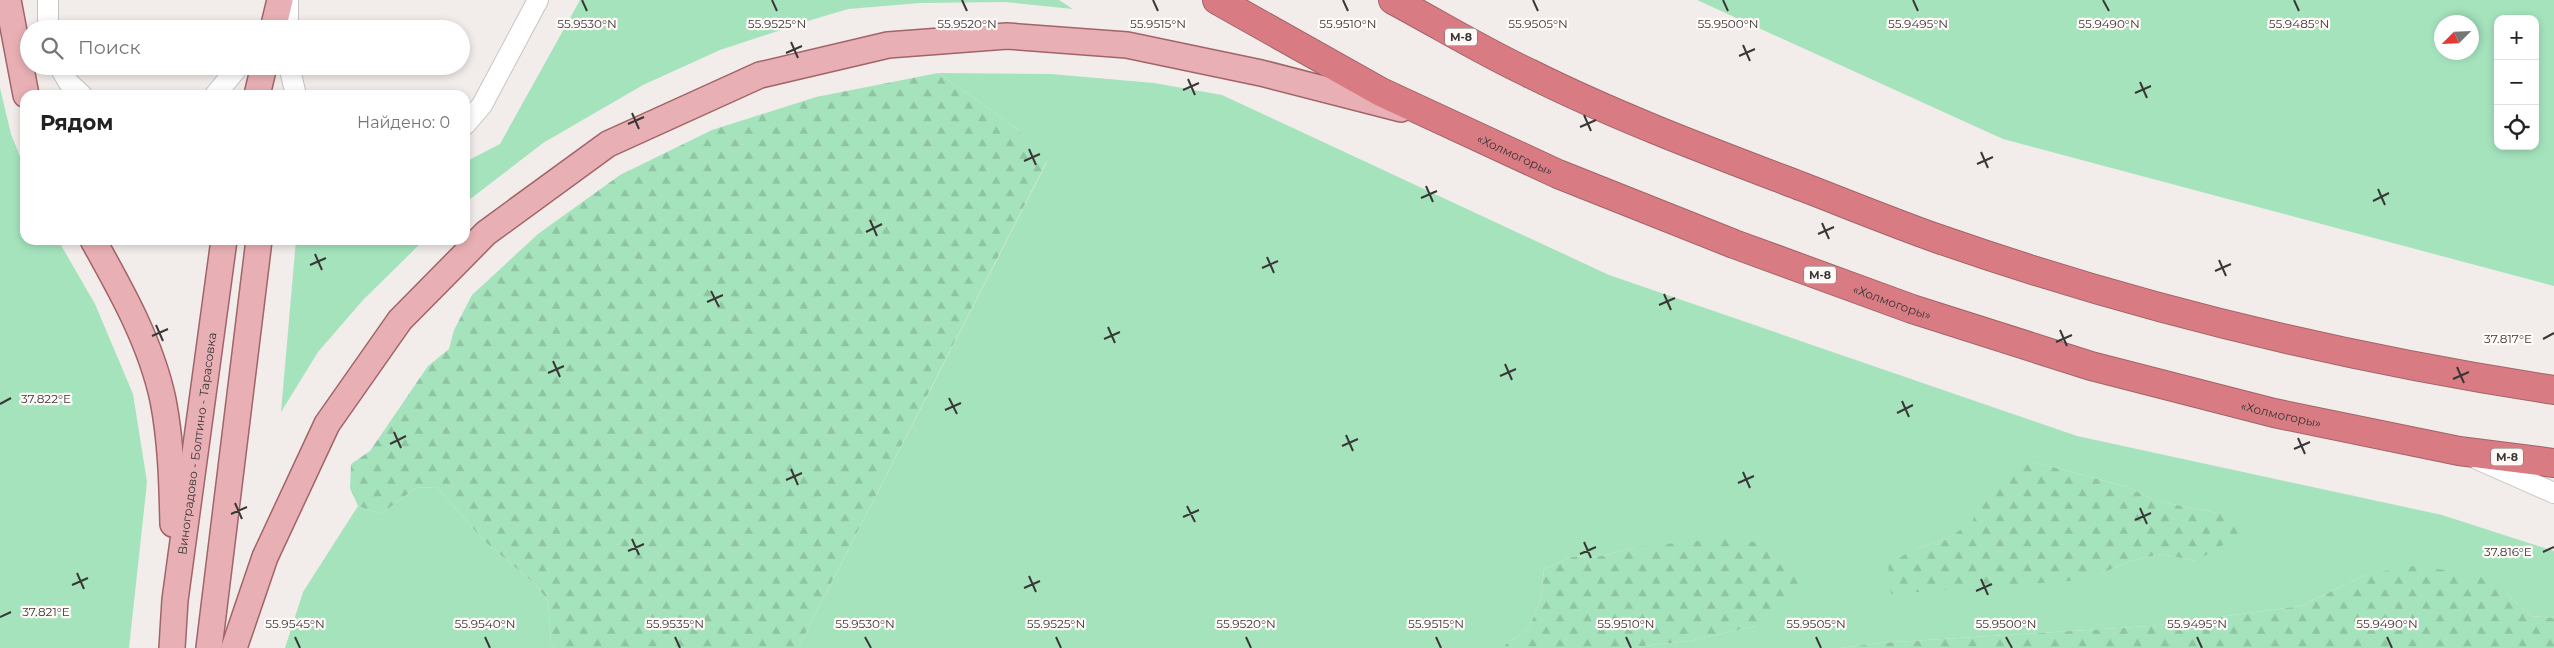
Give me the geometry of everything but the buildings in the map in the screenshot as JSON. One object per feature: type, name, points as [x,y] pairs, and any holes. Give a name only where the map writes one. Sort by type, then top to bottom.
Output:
[{"type":"highway","name":"«Холмогоры»","points":[[1217,0],[1381,92],[1567,178],[1734,244],[1912,309],[2130,376],[2274,413],[2459,451],[2554,463]]},
{"type":"highway","name":"М-8","points":[[1392,0],[1529,73],[1722,156],[1936,238],[2112,294],[2291,340],[2472,377],[2554,390]]},
{"type":"main road","points":[[8,0],[20,63]]},
{"type":"main road","points":[[275,20],[280,0]]},
{"type":"main road","points":[[283,20],[286,0]]},
{"type":"main road","points":[[234,648],[265,557],[326,424],[400,320],[486,233],[608,144],[760,75],[888,45],[1007,36],[1128,44],[1438,118]]},
{"type":"main road","points":[[22,75],[25,90]]},
{"type":"main road","points":[[258,90],[262,75]]},
{"type":"main road","points":[[275,90],[276,75]]},
{"type":"main road","points":[[96,245],[115,280],[146,346],[162,399],[172,457],[176,600]]},
{"type":"main road","name":"Виноградово - Болтино - Тарасовка","points":[[172,648],[176,600],[223,245]]},
{"type":"main road","points":[[209,648],[258,245]]},
{"type":"street","points":[[48,0],[48,20]]},
{"type":"street","points":[[264,20],[273,0]]},
{"type":"street","points":[[286,0],[287,20]]},
{"type":"street","points":[[470,119],[482,105],[538,0]]},
{"type":"street","points":[[1419,0],[1529,73]]},
{"type":"street","points":[[65,75],[77,90]]},
{"type":"street","points":[[219,90],[232,75]]},
{"type":"street","points":[[292,75],[295,90]]},
{"type":"street","points":[[2459,451],[2554,493]]},
{"type":"green space","points":[[580,0],[1059,0],[1073,9],[1005,2],[920,3],[848,9],[808,21],[720,50],[643,85],[543,143],[470,199],[470,159],[500,144]]},
{"type":"green space","points":[[1697,0],[2554,0],[2554,286],[2003,139]]},
{"type":"green space","points":[[938,73],[1051,74],[1154,83],[1222,95],[1609,275],[2077,436],[2442,515],[2554,551],[2554,618],[2530,616],[2507,594],[2367,574],[2301,606],[2150,626],[1879,643],[1840,648],[1625,648],[1689,641],[1755,626],[1634,547],[1603,556],[1572,557],[1544,569],[1541,599],[1529,628],[1505,645],[1505,648],[798,648],[1047,162],[1016,128]],"holes":[[[2034,462],[2128,487],[2156,501],[2218,513],[2196,561],[2161,554],[2130,561],[2100,574],[1915,549],[1947,539],[1974,521]]]},
{"type":"green space","points":[[938,73],[1016,128],[1047,161],[798,648],[555,648],[551,643],[548,601],[536,585],[483,540],[437,487],[416,488],[381,514],[358,506],[350,488],[351,464],[370,451],[428,366],[449,349],[454,330],[472,295],[538,234],[620,175],[712,130],[816,97]]},
{"type":"green space","points":[[0,88],[11,134],[20,156],[20,245],[61,245],[95,304],[133,394],[147,482],[129,648],[0,648]]},
{"type":"green space","points":[[296,245],[419,245],[363,300],[318,352],[281,412]]},
{"type":"green space","points":[[2034,462],[2128,487],[2156,501],[2218,513],[2251,528],[2196,561],[2161,554],[2130,561],[2100,574],[2069,581],[1891,594],[1888,564],[1915,549],[1947,539],[1973,521],[1979,492],[2005,474]]},
{"type":"green space","points":[[437,487],[483,540],[536,585],[548,601],[551,643],[555,648],[285,648],[303,592],[358,506],[381,514],[416,488]]},
{"type":"green space","points":[[1729,538],[1761,543],[1787,561],[1802,581],[1782,605],[1755,626],[1689,641],[1625,648],[1505,648],[1505,645],[1529,628],[1541,599],[1544,569],[1572,557],[1603,556],[1634,547]]},
{"type":"green space","points":[[2412,566],[2476,574],[2507,594],[2530,616],[2554,618],[2554,648],[1840,648],[1879,643],[2150,626],[2301,606],[2367,574]]}]
